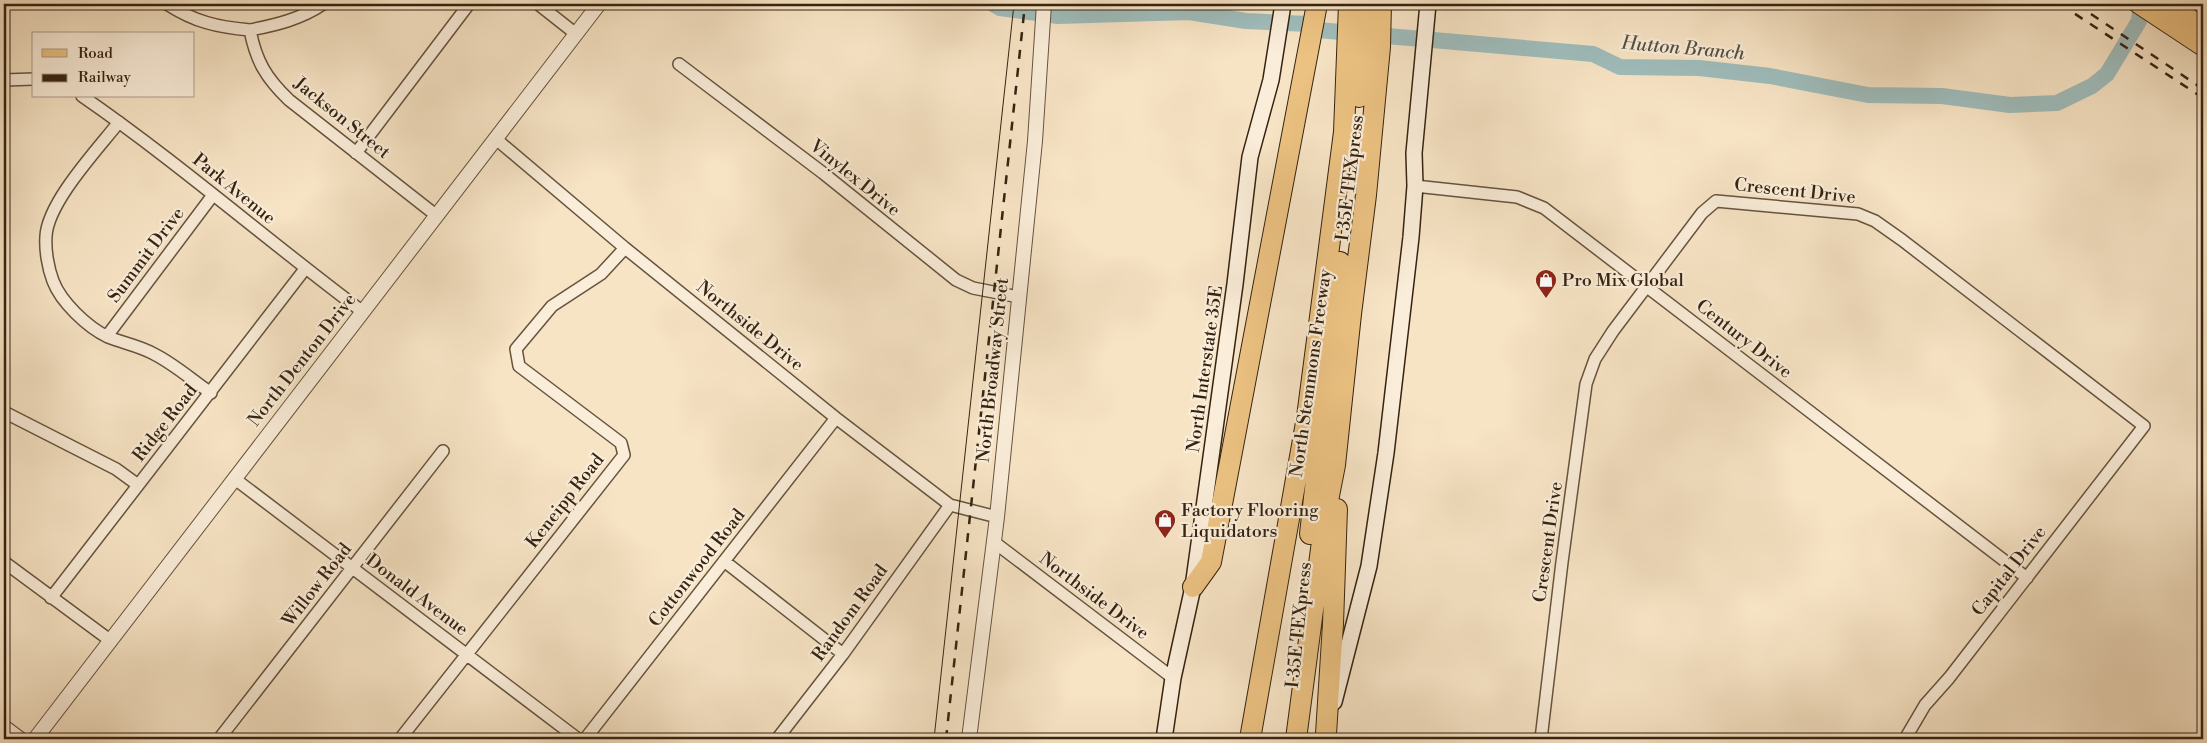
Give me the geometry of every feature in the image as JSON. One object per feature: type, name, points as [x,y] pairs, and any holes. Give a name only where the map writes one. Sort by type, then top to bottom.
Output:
[{"type":"highway","points":[[1194,587],[1211,562],[1317,4]]},
{"type":"highway","name":"North Stemmons Freeway","points":[[1296,739],[1326,511],[1335,465],[1357,135],[1349,4]]},
{"type":"highway","name":"I 35E TEXpress","points":[[1285,739],[1357,135],[1364,4]]},
{"type":"highway","name":"North Stemmons Freeway","points":[[1250,739],[1357,135],[1380,47],[1382,4]]},
{"type":"highway","points":[[1326,737],[1337,533],[1335,465]]},
{"type":"main road","name":"North Interstate 35E","points":[[1164,739],[1173,678],[1194,587],[1235,284],[1250,157],[1274,65],[1283,4]]},
{"type":"main road","points":[[1326,737],[1374,538],[1396,374],[1415,186],[1414,153],[1428,4]]},
{"type":"main road","points":[[2138,4],[2194,28]]},
{"type":"main road","points":[[2168,4],[2194,28],[2203,47]]},
{"type":"street","points":[[166,4],[202,23],[250,30],[284,23],[312,12],[322,4]]},
{"type":"street","points":[[356,153],[469,4]]},
{"type":"street","points":[[538,4],[576,34]]},
{"type":"street","name":"North Denton Drive","points":[[35,739],[599,4]]},
{"type":"street","name":"North Broadway Street","points":[[969,739],[997,517],[1035,141],[1044,4]]},
{"type":"street","name":"Jackson Street","points":[[250,30],[255,55],[274,86],[437,216]]},
{"type":"street","name":"Vinylex Drive","points":[[679,64],[823,174],[956,280],[974,288],[1019,297]]},
{"type":"street","points":[[4,80],[32,79]]},
{"type":"street","name":"Park Avenue","points":[[85,98],[119,122],[305,269],[363,312]]},
{"type":"street","points":[[119,122],[62,196],[52,216],[46,235],[46,252],[52,278],[58,294],[74,312],[107,336],[155,354],[211,393]]},
{"type":"street","name":"Northside Drive","points":[[496,139],[624,248],[836,418],[950,505],[997,517]]},
{"type":"street","name":"Century Drive","points":[[1415,186],[1517,197],[1544,208],[2027,578]]},
{"type":"street","name":"Summit Drive","points":[[107,336],[213,195]]},
{"type":"street","name":"Crescent Drive","points":[[1541,739],[1586,384],[1600,351],[1646,286],[1702,213],[1716,201],[1783,206],[1866,216],[1902,240],[2144,426]]},
{"type":"street","name":"Keneipp Road","points":[[400,739],[624,456],[621,443],[518,366],[516,349],[552,306],[601,274],[624,248]]},
{"type":"street","name":"Ridge Road","points":[[52,598],[305,269]]},
{"type":"street","points":[[4,412],[19,422],[116,469],[138,485]]},
{"type":"street","name":"Cottonwood Road","points":[[585,739],[836,418]]},
{"type":"street","name":"Capital Drive","points":[[1906,739],[1925,705],[1949,678],[2144,426]]},
{"type":"street","name":"Willow Road","points":[[219,739],[443,451]]},
{"type":"street","name":"Donald Avenue","points":[[235,479],[578,739]]},
{"type":"street","name":"Random Road","points":[[777,739],[843,654],[950,505]]},
{"type":"street","name":"Northside Drive","points":[[994,542],[1173,678]]},
{"type":"street","points":[[724,561],[843,654]]},
{"type":"street","points":[[4,562],[110,641]]},
{"type":"street","points":[[4,727],[20,739]]},
{"type":"waterway","name":"Hutton Branch","points":[[993,4],[1000,8],[1058,16],[1189,12],[1246,21],[1308,24],[1318,30],[1593,54],[1620,67],[1699,68],[1770,76],[1868,95],[1942,96],[2010,105],[2057,103],[2092,86],[2107,74],[2139,21],[2141,4]]},
{"type":"tram line","points":[[934,739],[1014,4]]},
{"type":"railway","points":[[946,739],[1025,4]]},
{"type":"railway","points":[[2060,4],[2203,98]]},
{"type":"railway","points":[[2076,4],[2203,89]]},
{"type":"place","name":"Pro Mix Global","points":[[1546,299]]},
{"type":"place","name":"Factory Flooring Liquidators","points":[[1165,539]]}]
